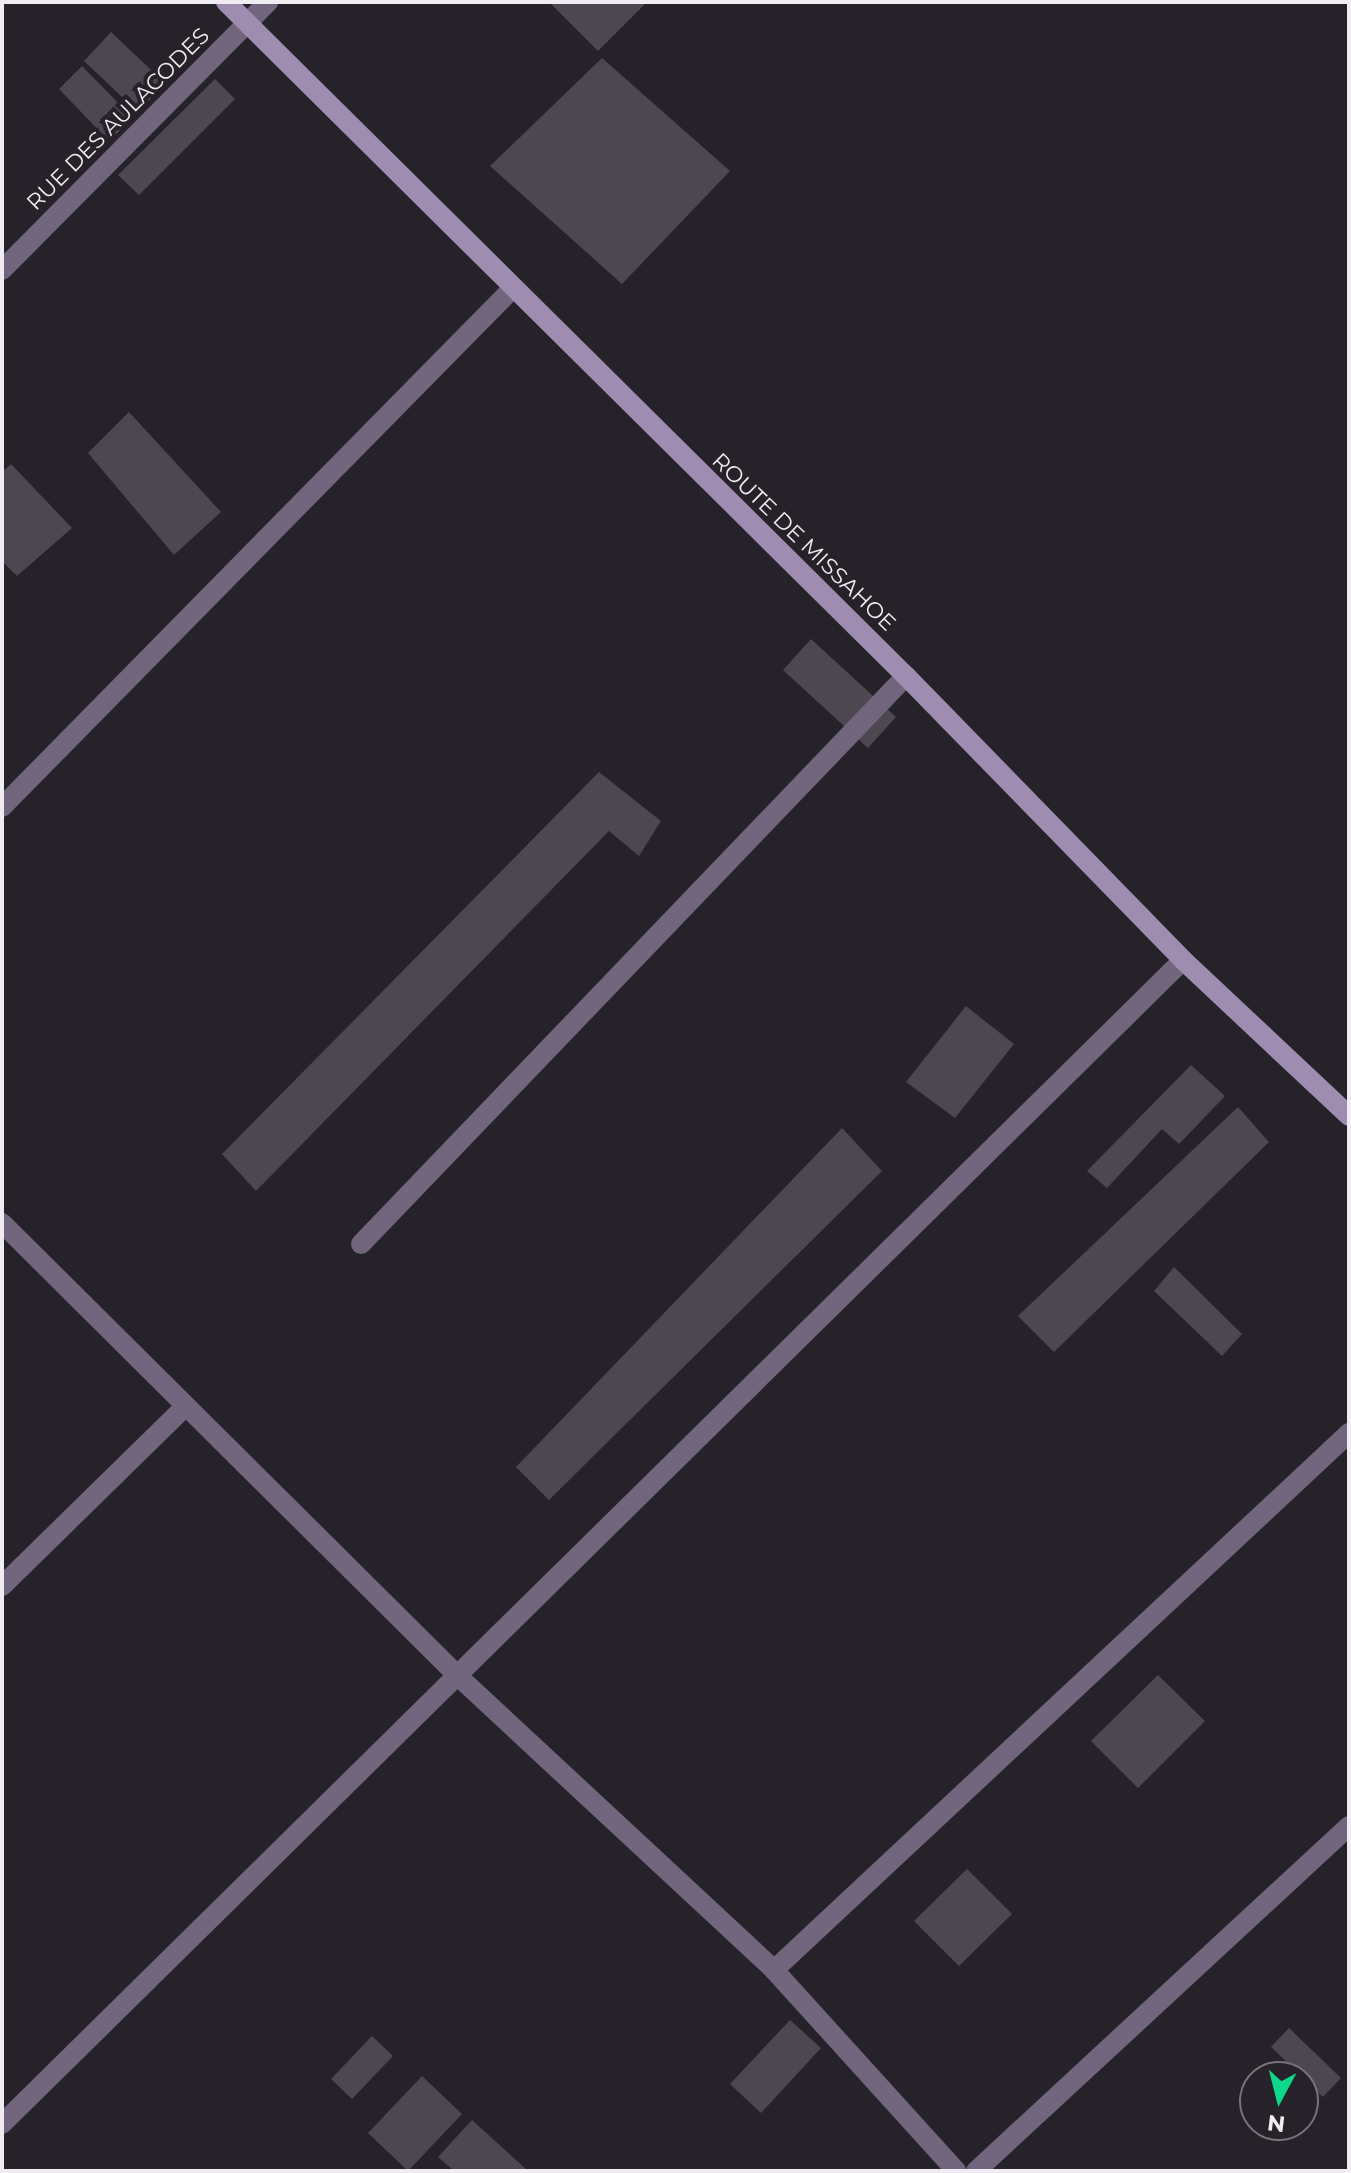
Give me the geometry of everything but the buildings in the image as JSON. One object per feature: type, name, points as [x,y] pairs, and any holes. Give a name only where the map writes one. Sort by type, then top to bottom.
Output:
[{"type":"main road","name":"ROUTE DE MISSAHOE","points":[[226,2],[512,289],[906,676],[1183,960],[1349,1116]]},
{"type":"street","name":"RUE DES AULACODES","points":[[2,270],[268,2]]},
{"type":"street","points":[[2,807],[512,289]]},
{"type":"street","points":[[361,1244],[906,676]]},
{"type":"street","points":[[2,2124],[459,1677],[1183,960]]},
{"type":"street","points":[[2,1223],[459,1677],[774,1970],[956,2171]]},
{"type":"street","points":[[2,1586],[186,1406]]},
{"type":"street","points":[[774,1970],[1349,1433]]},
{"type":"street","points":[[976,2171],[1349,1826]]}]
